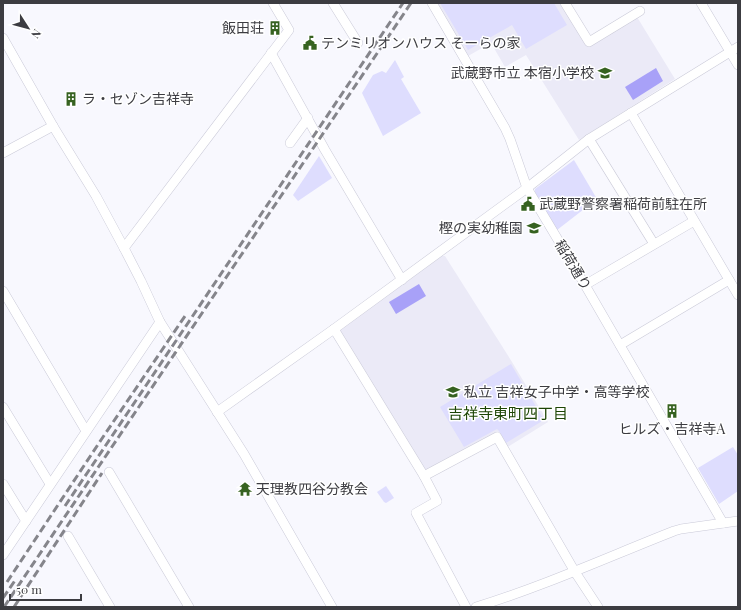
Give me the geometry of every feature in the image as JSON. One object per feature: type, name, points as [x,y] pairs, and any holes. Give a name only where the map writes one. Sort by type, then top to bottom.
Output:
[{"type":"street","points":[[124,248],[289,30],[273,3]]},
{"type":"street","points":[[333,3],[358,43]]},
{"type":"street","name":"稲荷通り","points":[[432,3],[510,139],[527,188],[723,523]]},
{"type":"street","points":[[565,3],[589,42],[640,11]]},
{"type":"street","points":[[701,3],[734,49],[738,65]]},
{"type":"street","points":[[3,38],[53,126],[96,196],[124,248],[160,322],[244,454],[332,607]]},
{"type":"street","points":[[217,412],[402,280],[527,188],[589,139],[734,49]]},
{"type":"street","points":[[271,53],[402,280]]},
{"type":"street","points":[[631,112],[738,295]]},
{"type":"street","points":[[290,143],[308,118]]},
{"type":"street","points":[[3,153],[53,126]]},
{"type":"street","points":[[589,139],[654,244]]},
{"type":"street","points":[[585,285],[694,221]]},
{"type":"street","points":[[620,345],[728,280]]},
{"type":"street","points":[[3,291],[86,432]]},
{"type":"street","points":[[3,555],[160,322]]},
{"type":"street","points":[[334,329],[424,476],[437,501],[416,513],[466,607]]},
{"type":"street","points":[[3,407],[50,484]]},
{"type":"street","points":[[424,476],[496,437],[575,572],[598,607]]},
{"type":"street","points":[[109,472],[189,607]]},
{"type":"street","points":[[3,484],[26,521]]},
{"type":"street","points":[[476,607],[494,602],[575,572],[674,532],[738,521]]},
{"type":"street","points":[[68,536],[110,607]]},
{"type":"shaded area","name":"武蔵野市立 本宿小学校","points":[[437,3],[560,3],[588,47],[637,17],[675,79],[579,140],[526,55],[505,67],[491,43],[468,56]]},
{"type":"shaded area","points":[[440,3],[554,3],[567,25],[526,49],[512,25],[468,50]]},
{"type":"shaded area","points":[[395,60],[404,77],[401,79],[421,113],[383,136],[362,93],[373,75],[382,71],[386,73]]},
{"type":"shaded area","points":[[656,68],[663,81],[633,100],[625,87]]},
{"type":"shaded area","points":[[319,156],[332,178],[298,201],[293,195]]},
{"type":"shaded area","points":[[574,160],[597,199],[557,230],[535,192],[535,189]]},
{"type":"shaded area","name":"私立 吉祥女子中学・高等学校","points":[[442,256],[445,256],[548,422],[506,448],[497,432],[428,469],[424,469],[340,333],[341,329]]},
{"type":"shaded area","points":[[419,284],[426,296],[396,314],[389,302]]},
{"type":"shaded area","points":[[511,364],[544,420],[506,443],[497,429],[464,447],[440,407]]},
{"type":"shaded area","points":[[733,447],[738,455],[738,491],[719,504],[698,468]]},
{"type":"shaded area","points":[[386,486],[394,498],[386,503],[377,492]]},
{"type":"railway","points":[[65,506],[403,3]]},
{"type":"railway","points":[[4,607],[411,3]]},
{"type":"railway","points":[[7,582],[185,316]]},
{"type":"railway","points":[[14,607],[102,473]]},
{"type":"railway","points":[[3,598],[16,579]]},
{"type":"place","name":"飯田荘","points":[[275,28]]},
{"type":"place","name":"テンミリオンハウス そーらの家","points":[[310,43]]},
{"type":"place","name":"武蔵野市立 本宿小学校","points":[[605,73]]},
{"type":"place","name":"ラ・セゾン吉祥寺","points":[[71,99]]},
{"type":"place","name":"武蔵野警察署稲荷前駐在所","points":[[528,204]]},
{"type":"place","name":"樫の実幼稚園","points":[[534,228]]},
{"type":"place","name":"私立 吉祥女子中学・高等学校","points":[[453,392]]},
{"type":"place","name":"ヒルズ・吉祥寺A","points":[[672,411]]},
{"type":"place","name":"天理教四谷分教会","points":[[245,489]]},
{"type":"district","name":"吉祥寺東町四丁目","points":[[508,414]]}]
